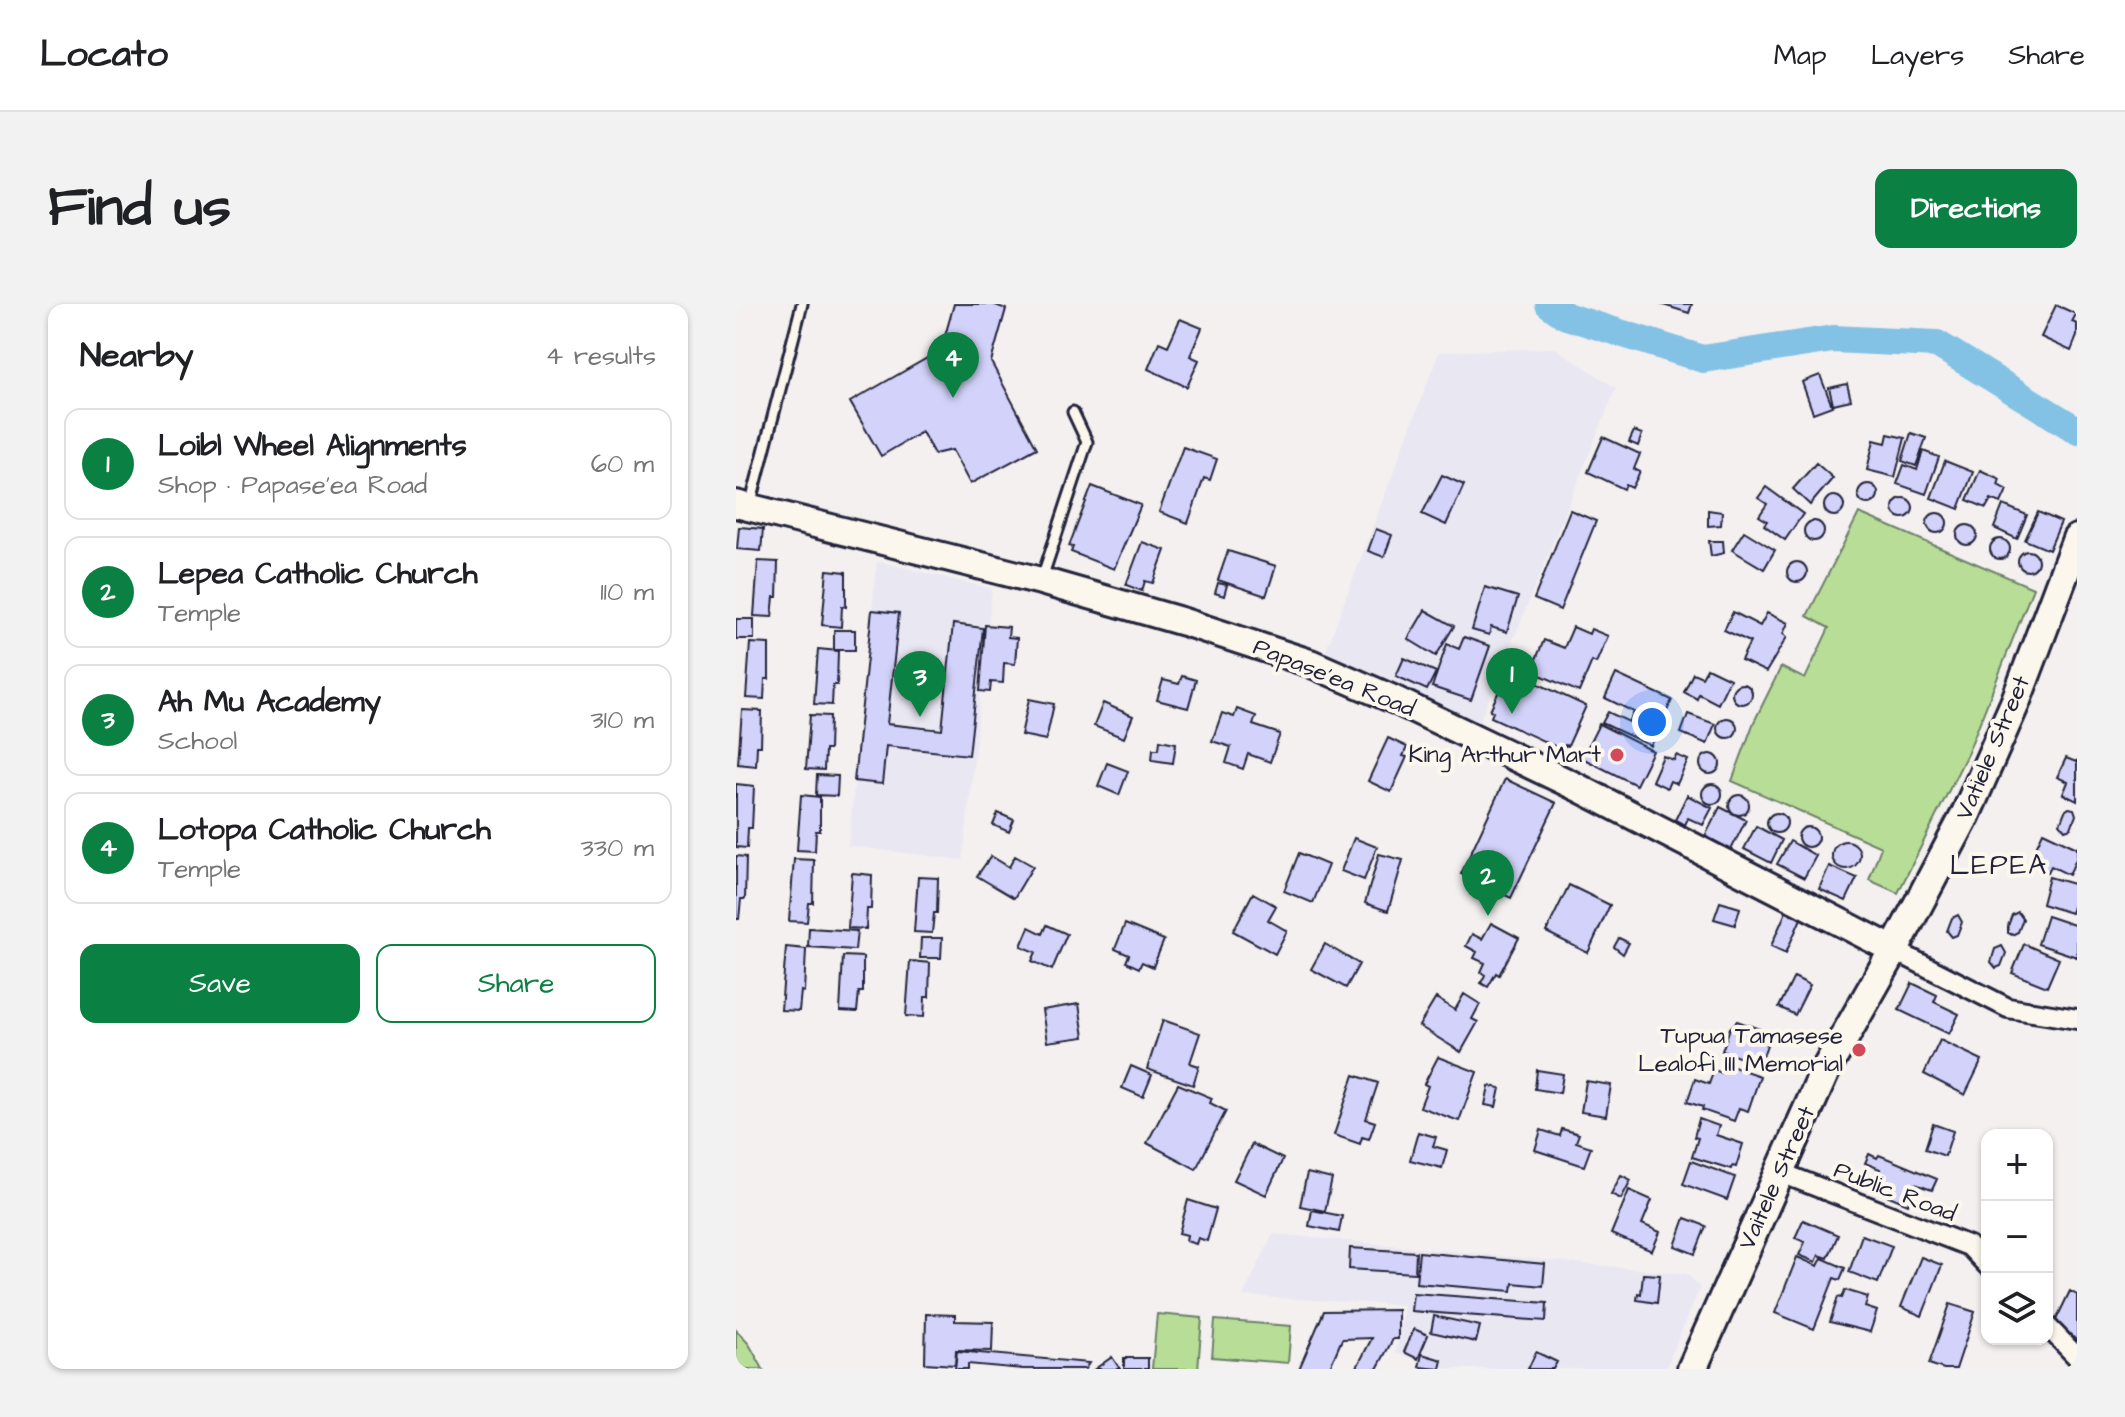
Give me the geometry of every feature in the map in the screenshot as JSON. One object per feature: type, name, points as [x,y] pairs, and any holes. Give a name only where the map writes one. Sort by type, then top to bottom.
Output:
[{"type":"main road","name":"Papase'ea Road","points":[[743,506],[1041,581],[1184,622],[1310,663],[1579,788],[1894,950]]},
{"type":"main road","name":"Vatiele Street","points":[[1894,950],[1965,816],[2068,581],[2077,539]]},
{"type":"main road","name":"Vaitele Street","points":[[1692,1369],[1825,1071],[1894,950]]},
{"type":"street","points":[[1894,950],[2008,1008],[2077,1019]]},
{"type":"street","name":"Public Road","points":[[1779,1172],[1969,1246],[1981,1259]]},
{"type":"street","points":[[2053,1332],[2077,1357]]},
{"type":"lane","points":[[743,506],[802,304]]},
{"type":"lane","points":[[1041,581],[1087,442],[1073,412]]},
{"type":"shaded area","points":[[1555,348],[1616,388],[1479,723],[1325,653],[1439,352]]},
{"type":"shaded area","points":[[877,561],[992,589],[963,860],[848,846]]},
{"type":"shaded area","points":[[1273,1234],[1688,1274],[1700,1288],[1665,1369],[1449,1369],[1396,1353],[1404,1305],[1243,1296]]},
{"type":"green space","points":[[1859,513],[2033,588],[1968,752],[1898,893],[1869,880],[1881,847],[1732,781],[1754,722],[1781,667],[1805,679],[1829,628],[1807,616]]},
{"type":"green space","points":[[1157,1314],[1202,1318],[1198,1369],[1152,1369]]},
{"type":"green space","points":[[1215,1320],[1291,1326],[1288,1363],[1212,1357]]},
{"type":"green space","points":[[736,1330],[749,1344],[763,1369],[736,1369]]},
{"type":"building","points":[[954,304],[993,304],[1006,309],[991,362],[1037,448],[970,484],[952,450],[934,454],[922,432],[881,456],[850,402],[941,350]]},
{"type":"building","points":[[1660,304],[1692,304],[1689,313]]},
{"type":"building","points":[[2056,305],[2076,314],[2072,322],[2077,324],[2077,336],[2071,351],[2041,337]]},
{"type":"building","points":[[1180,319],[1202,328],[1190,356],[1199,360],[1187,387],[1148,369],[1159,342],[1168,346]]},
{"type":"building","points":[[1820,375],[1832,406],[1813,413],[1802,382]]},
{"type":"building","points":[[1847,384],[1851,400],[1833,404],[1829,388]]},
{"type":"building","points":[[1634,431],[1642,434],[1638,446],[1629,442]]},
{"type":"building","points":[[1911,433],[1926,438],[1916,466],[1902,461]]},
{"type":"building","points":[[1888,434],[1905,438],[1895,477],[1867,470],[1874,440],[1886,443]]},
{"type":"building","points":[[1603,437],[1640,454],[1634,469],[1640,472],[1632,488],[1626,485],[1624,489],[1588,472]]},
{"type":"building","points":[[1183,447],[1217,459],[1210,480],[1204,478],[1188,523],[1159,512]]},
{"type":"building","points":[[1923,451],[1939,457],[1926,494],[1897,484],[1904,465],[1917,470]]},
{"type":"building","points":[[1945,461],[1973,472],[1959,509],[1931,498]]},
{"type":"building","points":[[1816,463],[1833,478],[1810,505],[1793,489]]},
{"type":"building","points":[[1980,470],[2000,479],[1998,485],[2007,490],[2001,503],[1991,499],[1986,508],[1967,500]]},
{"type":"building","points":[[1442,475],[1464,485],[1446,525],[1422,514]]},
{"type":"building","points":[[1868,484],[1875,487],[1878,494],[1875,501],[1868,504],[1861,501],[1858,494],[1861,487]]},
{"type":"building","points":[[1092,486],[1141,505],[1114,569],[1071,552],[1073,547],[1069,546]]},
{"type":"building","points":[[1766,487],[1803,514],[1785,540],[1764,525],[1767,521],[1759,516],[1767,504],[1758,498]]},
{"type":"building","points":[[1834,496],[1841,499],[1844,506],[1841,513],[1834,516],[1827,513],[1824,506],[1827,499]]},
{"type":"building","points":[[1903,498],[1910,501],[1913,508],[1910,515],[1903,518],[1896,515],[1893,508],[1896,501]]},
{"type":"building","points":[[2003,505],[2027,515],[2017,539],[1994,528]]},
{"type":"building","points":[[1570,510],[1596,521],[1560,610],[1534,599]]},
{"type":"building","points":[[1708,510],[1722,512],[1721,525],[1708,526]]},
{"type":"building","points":[[2038,512],[2061,522],[2049,550],[2025,540]]},
{"type":"building","points":[[1937,513],[1944,516],[1947,523],[1944,530],[1937,533],[1930,530],[1927,523],[1930,516]]},
{"type":"building","points":[[1814,521],[1821,524],[1824,531],[1821,538],[1814,541],[1807,538],[1804,531],[1807,524]]},
{"type":"building","points":[[1967,525],[1974,528],[1977,535],[1974,542],[1967,545],[1960,542],[1957,535],[1960,528]]},
{"type":"building","points":[[739,527],[763,529],[761,551],[737,549]]},
{"type":"building","points":[[1376,529],[1392,535],[1384,557],[1368,551]]},
{"type":"building","points":[[1744,531],[1775,550],[1764,569],[1732,550]]},
{"type":"building","points":[[2000,539],[2007,542],[2010,549],[2007,556],[2000,559],[1993,556],[1990,549],[1993,542]]},
{"type":"building","points":[[1709,541],[1723,541],[1724,553],[1711,556]]},
{"type":"building","points":[[1142,542],[1165,550],[1153,583],[1145,581],[1142,591],[1126,585]]},
{"type":"building","points":[[1228,551],[1276,566],[1266,596],[1218,580]]},
{"type":"building","points":[[2028,551],[2035,554],[2038,561],[2035,568],[2028,571],[2021,568],[2018,561],[2021,554]]},
{"type":"building","points":[[758,561],[778,562],[777,597],[774,597],[772,617],[754,616]]},
{"type":"building","points":[[1797,562],[1804,565],[1807,572],[1804,579],[1797,582],[1790,579],[1787,572],[1790,565]]},
{"type":"building","points":[[827,570],[846,572],[846,607],[842,606],[841,627],[822,625]]},
{"type":"building","points":[[1218,583],[1227,585],[1224,596],[1215,593]]},
{"type":"building","points":[[1485,587],[1518,597],[1507,632],[1491,627],[1489,635],[1472,630]]},
{"type":"building","points":[[872,610],[899,613],[887,724],[942,730],[953,624],[983,628],[969,755],[886,746],[882,784],[854,781]]},
{"type":"building","points":[[1425,610],[1454,626],[1436,656],[1408,639]]},
{"type":"building","points":[[1733,612],[1760,626],[1767,613],[1788,623],[1783,634],[1787,637],[1766,672],[1741,660],[1750,642],[1724,630]]},
{"type":"building","points":[[736,619],[754,619],[754,639],[736,639]]},
{"type":"building","points":[[985,625],[1009,627],[1008,637],[1017,638],[1015,664],[1004,663],[1003,683],[991,682],[990,692],[980,691]]},
{"type":"building","points":[[1573,627],[1589,634],[1591,629],[1608,636],[1596,663],[1592,661],[1579,692],[1531,671],[1544,640],[1564,648]]},
{"type":"building","points":[[834,630],[855,630],[855,650],[834,650]]},
{"type":"building","points":[[1464,637],[1490,646],[1471,700],[1432,687],[1447,644],[1459,649]]},
{"type":"building","points":[[750,643],[769,644],[769,679],[765,679],[764,699],[746,698]]},
{"type":"building","points":[[818,649],[838,651],[837,685],[833,685],[832,705],[814,704]]},
{"type":"building","points":[[1404,658],[1436,672],[1427,690],[1396,676]]},
{"type":"building","points":[[1707,668],[1730,679],[1718,704],[1699,694],[1697,699],[1684,692],[1693,673],[1702,677]]},
{"type":"building","points":[[1509,670],[1586,706],[1568,746],[1565,745],[1563,750],[1491,717],[1493,712],[1490,710]]},
{"type":"building","points":[[1616,674],[1672,700],[1651,746],[1602,723],[1608,712],[1629,722],[1634,712],[1605,698]]},
{"type":"building","points":[[1182,676],[1196,680],[1188,708],[1157,700],[1163,680],[1179,684]]},
{"type":"building","points":[[1742,684],[1749,687],[1752,694],[1749,701],[1742,704],[1735,701],[1732,694],[1735,687]]},
{"type":"building","points":[[1029,699],[1054,704],[1046,740],[1021,735]]},
{"type":"building","points":[[1103,703],[1133,716],[1124,738],[1094,726]]},
{"type":"building","points":[[1237,709],[1256,716],[1253,725],[1280,734],[1270,762],[1248,754],[1243,769],[1226,763],[1231,747],[1212,741],[1222,713],[1234,717]]},
{"type":"building","points":[[742,710],[762,711],[761,746],[757,746],[756,766],[738,764]]},
{"type":"building","points":[[1688,714],[1715,724],[1707,744],[1681,733]]},
{"type":"building","points":[[810,715],[830,716],[829,750],[825,750],[824,770],[806,769]]},
{"type":"building","points":[[1727,718],[1734,721],[1737,728],[1734,735],[1727,738],[1720,735],[1717,728],[1720,721]]},
{"type":"building","name":"King Arthur Mart","points":[[1599,724],[1653,751],[1636,785],[1582,758]]},
{"type":"building","points":[[1388,738],[1407,747],[1403,756],[1407,757],[1391,792],[1368,781]]},
{"type":"building","points":[[1160,740],[1176,743],[1173,763],[1152,760],[1153,749],[1159,749]]},
{"type":"building","points":[[1710,754],[1717,757],[1720,764],[1717,771],[1710,774],[1703,771],[1700,764],[1703,757]]},
{"type":"building","points":[[1676,755],[1688,760],[1677,784],[1670,781],[1667,788],[1652,781],[1663,756],[1674,760]]},
{"type":"building","points":[[2066,758],[2077,760],[2077,801],[2063,794],[2068,782],[2057,777]]},
{"type":"building","points":[[1107,763],[1128,771],[1119,795],[1098,786]]},
{"type":"building","points":[[817,775],[838,776],[837,796],[816,795]]},
{"type":"building","points":[[1505,779],[1556,803],[1511,898],[1461,874]]},
{"type":"building","points":[[736,784],[754,786],[752,828],[748,828],[747,848],[736,847]]},
{"type":"building","points":[[1712,784],[1719,787],[1722,794],[1719,801],[1712,804],[1705,801],[1702,794],[1705,787]]},
{"type":"building","points":[[801,795],[820,797],[820,831],[816,831],[815,851],[797,850]]},
{"type":"building","points":[[1687,795],[1712,808],[1703,825],[1688,818],[1685,825],[1675,820]]},
{"type":"building","points":[[1739,795],[1746,798],[1749,805],[1746,812],[1739,815],[1732,812],[1729,805],[1732,798]]},
{"type":"building","points":[[1720,807],[1746,820],[1731,850],[1705,836]]},
{"type":"building","points":[[2069,808],[2074,809],[2076,815],[2071,828],[2065,830],[2060,824]]},
{"type":"building","points":[[998,813],[1014,820],[1009,832],[993,825]]},
{"type":"building","points":[[1777,813],[1784,816],[1787,823],[1784,830],[1777,833],[1770,830],[1767,823],[1770,816]]},
{"type":"building","points":[[1756,826],[1782,840],[1771,863],[1744,849]]},
{"type":"building","points":[[1808,827],[1815,830],[1818,837],[1815,844],[1808,847],[1801,844],[1798,837],[1801,830]]},
{"type":"building","points":[[2043,832],[2077,848],[2077,857],[2069,875],[2051,866],[2048,872],[2029,862]]},
{"type":"building","points":[[1354,838],[1377,847],[1364,880],[1341,871]]},
{"type":"building","points":[[1790,841],[1816,856],[1804,878],[1777,864]]},
{"type":"building","points":[[1846,841],[1856,845],[1860,855],[1856,865],[1846,869],[1836,865],[1832,855],[1836,845]]},
{"type":"building","points":[[1299,853],[1328,865],[1313,903],[1284,891]]},
{"type":"building","points":[[1379,854],[1403,860],[1388,911],[1365,903]]},
{"type":"building","points":[[736,856],[746,857],[745,899],[741,899],[739,919],[736,919]]},
{"type":"building","points":[[991,856],[1009,867],[1015,856],[1033,866],[1014,898],[977,876]]},
{"type":"building","points":[[794,859],[814,860],[813,903],[809,903],[807,922],[789,921]]},
{"type":"building","points":[[1829,866],[1857,878],[1846,901],[1819,889]]},
{"type":"building","points":[[852,873],[872,875],[871,909],[867,909],[866,929],[848,928]]},
{"type":"building","points":[[918,877],[938,878],[937,913],[934,913],[932,933],[914,932]]},
{"type":"building","points":[[2049,877],[2077,885],[2077,901],[2071,913],[2042,904]]},
{"type":"building","points":[[1569,885],[1610,905],[1588,953],[1546,932]]},
{"type":"building","points":[[1253,893],[1276,906],[1268,920],[1287,931],[1275,954],[1233,931]]},
{"type":"building","points":[[1720,902],[1740,908],[1735,925],[1714,919]]},
{"type":"building","points":[[1788,907],[1803,914],[1786,953],[1771,946]]},
{"type":"building","points":[[2018,912],[2023,919],[2018,932],[2012,935],[2008,933],[2008,926],[2012,915]]},
{"type":"building","points":[[1958,915],[1962,922],[1957,935],[1952,937],[1947,931],[1952,918]]},
{"type":"building","points":[[2047,916],[2077,926],[2077,957],[2038,944]]},
{"type":"building","points":[[1491,923],[1519,938],[1499,975],[1496,973],[1488,987],[1481,983],[1485,963],[1474,958],[1477,952],[1466,946],[1472,934],[1482,939]]},
{"type":"building","points":[[1125,924],[1164,940],[1153,967],[1142,962],[1139,968],[1126,962],[1129,955],[1115,949]]},
{"type":"building","points":[[1047,925],[1067,934],[1052,970],[1032,961],[1036,952],[1021,946],[1029,927],[1043,934]]},
{"type":"building","points":[[809,928],[857,931],[855,950],[808,947]]},
{"type":"building","points":[[921,938],[942,938],[941,958],[920,958]]},
{"type":"building","points":[[1619,938],[1629,943],[1623,954],[1614,947]]},
{"type":"building","points":[[1325,944],[1359,964],[1346,988],[1311,969]]},
{"type":"building","points":[[2024,944],[2059,959],[2047,987],[2012,973]]},
{"type":"building","points":[[2002,946],[2006,953],[2001,966],[1996,968],[1991,962],[1995,949]]},
{"type":"building","points":[[786,947],[806,949],[804,992],[801,991],[799,1011],[781,1010]]},
{"type":"building","points":[[843,956],[863,957],[863,992],[859,992],[857,1012],[840,1011]]},
{"type":"building","points":[[910,961],[930,963],[929,997],[925,997],[924,1017],[906,1016]]},
{"type":"building","points":[[1794,977],[1810,985],[1795,1015],[1779,1007]]},
{"type":"building","points":[[1912,983],[1937,995],[1934,1002],[1959,1014],[1949,1034],[1899,1010]]},
{"type":"building","points":[[1464,994],[1480,1004],[1472,1019],[1478,1022],[1461,1052],[1419,1026],[1436,998],[1455,1010]]},
{"type":"building","points":[[1079,1004],[1084,1037],[1047,1042],[1042,1010]]},
{"type":"building","points":[[1163,1020],[1200,1033],[1190,1063],[1199,1066],[1193,1085],[1147,1069]]},
{"type":"building","points":[[1737,1021],[1771,1033],[1760,1065],[1722,1051],[1730,1028]]},
{"type":"building","points":[[1940,1040],[1982,1060],[1965,1095],[1924,1074]]},
{"type":"building","points":[[1438,1057],[1477,1072],[1459,1121],[1420,1107],[1428,1086],[1424,1084]]},
{"type":"building","points":[[1725,1064],[1760,1076],[1748,1111],[1739,1108],[1734,1121],[1687,1102],[1695,1079],[1709,1084],[1714,1070],[1722,1073]]},
{"type":"building","points":[[1131,1066],[1152,1075],[1143,1097],[1122,1088]]},
{"type":"building","points":[[1537,1070],[1563,1074],[1560,1093],[1535,1089]]},
{"type":"building","points":[[1354,1075],[1378,1083],[1366,1119],[1375,1122],[1369,1139],[1362,1137],[1360,1144],[1334,1135]]},
{"type":"building","points":[[1586,1081],[1611,1085],[1606,1116],[1581,1112]]},
{"type":"building","points":[[1178,1084],[1212,1098],[1210,1103],[1226,1111],[1196,1169],[1147,1143]]},
{"type":"building","points":[[1489,1086],[1500,1088],[1496,1107],[1485,1105]]},
{"type":"building","points":[[1699,1119],[1719,1126],[1716,1135],[1743,1144],[1736,1167],[1732,1166],[1731,1169],[1692,1157],[1698,1138],[1694,1137]]},
{"type":"building","points":[[1933,1124],[1953,1131],[1945,1156],[1925,1149]]},
{"type":"building","points":[[1562,1129],[1579,1134],[1576,1142],[1591,1147],[1584,1166],[1535,1150],[1541,1130],[1560,1136]]},
{"type":"building","points":[[1418,1132],[1436,1137],[1433,1146],[1447,1150],[1442,1168],[1410,1160]]},
{"type":"building","points":[[1252,1144],[1283,1159],[1266,1195],[1234,1180]]},
{"type":"building","points":[[1869,1154],[1877,1158],[1879,1155],[1937,1179],[1932,1190],[1915,1184],[1908,1204],[1872,1189],[1880,1169],[1865,1163]]},
{"type":"building","points":[[1691,1161],[1735,1177],[1727,1200],[1683,1184]]},
{"type":"building","points":[[1307,1173],[1332,1179],[1325,1211],[1300,1206]]},
{"type":"building","points":[[1621,1175],[1631,1180],[1621,1199],[1611,1194]]},
{"type":"building","points":[[1629,1190],[1652,1200],[1642,1224],[1660,1232],[1652,1251],[1611,1234]]},
{"type":"building","points":[[1188,1200],[1216,1209],[1207,1241],[1198,1238],[1196,1244],[1186,1241],[1187,1235],[1179,1233]]},
{"type":"building","points":[[1312,1210],[1342,1216],[1339,1232],[1309,1226]]},
{"type":"building","points":[[1685,1218],[1706,1226],[1695,1254],[1675,1246]]},
{"type":"building","points":[[1803,1220],[1838,1235],[1828,1258],[1819,1255],[1816,1262],[1799,1255],[1805,1242],[1795,1238]]},
{"type":"building","points":[[1862,1235],[1892,1246],[1878,1283],[1849,1272]]},
{"type":"building","points":[[1350,1248],[1416,1252],[1415,1273],[1349,1269]]},
{"type":"building","points":[[1419,1252],[1545,1264],[1543,1286],[1513,1283],[1512,1291],[1416,1283]]},
{"type":"building","points":[[1797,1257],[1818,1266],[1822,1258],[1845,1268],[1840,1280],[1834,1278],[1814,1329],[1775,1313]]},
{"type":"building","points":[[1921,1257],[1942,1265],[1922,1316],[1901,1307]]},
{"type":"building","points":[[1643,1274],[1660,1275],[1657,1303],[1637,1300],[1638,1293],[1641,1294]]},
{"type":"building","points":[[1845,1290],[1868,1297],[1865,1307],[1877,1311],[1870,1332],[1830,1322],[1838,1297],[1842,1298]]},
{"type":"building","points":[[2070,1291],[2077,1295],[2077,1346],[2054,1324]]},
{"type":"building","points":[[1413,1293],[1547,1303],[1546,1321],[1411,1311]]},
{"type":"building","points":[[1950,1304],[1975,1312],[1956,1369],[1944,1369],[1929,1364]]},
{"type":"building","points":[[1398,1310],[1398,1339],[1393,1339],[1377,1369],[1356,1369],[1372,1338],[1342,1339],[1329,1369],[1299,1369],[1324,1311]]},
{"type":"building","points":[[926,1314],[955,1315],[955,1321],[993,1322],[992,1351],[956,1350],[955,1365],[925,1363]]},
{"type":"building","points":[[1434,1316],[1480,1326],[1476,1342],[1431,1332]]},
{"type":"building","points":[[1414,1329],[1428,1335],[1418,1359],[1404,1352]]},
{"type":"building","points":[[957,1351],[1089,1363],[1085,1369],[1023,1369],[968,1364],[968,1369],[955,1369]]},
{"type":"building","points":[[1536,1352],[1557,1362],[1553,1369],[1528,1369]]},
{"type":"building","points":[[1422,1354],[1442,1360],[1440,1369],[1419,1367]]},
{"type":"building","points":[[1112,1357],[1120,1369],[1095,1369]]},
{"type":"building","points":[[1124,1358],[1148,1358],[1148,1369],[1124,1369]]},
{"type":"waterway","points":[[1549,304],[1566,316],[1703,359],[1833,339],[1937,344],[2077,430]]},
{"type":"place","name":"Lotopa Catholic Church","points":[[953,398]]},
{"type":"place","name":"Loibl Wheel Alignments","points":[[1512,714]]},
{"type":"place","name":"Ah Mu Academy","points":[[920,717]]},
{"type":"place","name":"King Arthur Mart","points":[[1617,755]]},
{"type":"place","name":"Lepea Catholic Church","points":[[1488,916]]},
{"type":"place","name":"Tupua Tamasese Lealofi III Memorial","points":[[1859,1050]]},
{"type":"district","name":"LEPEA","points":[[1999,865]]}]
